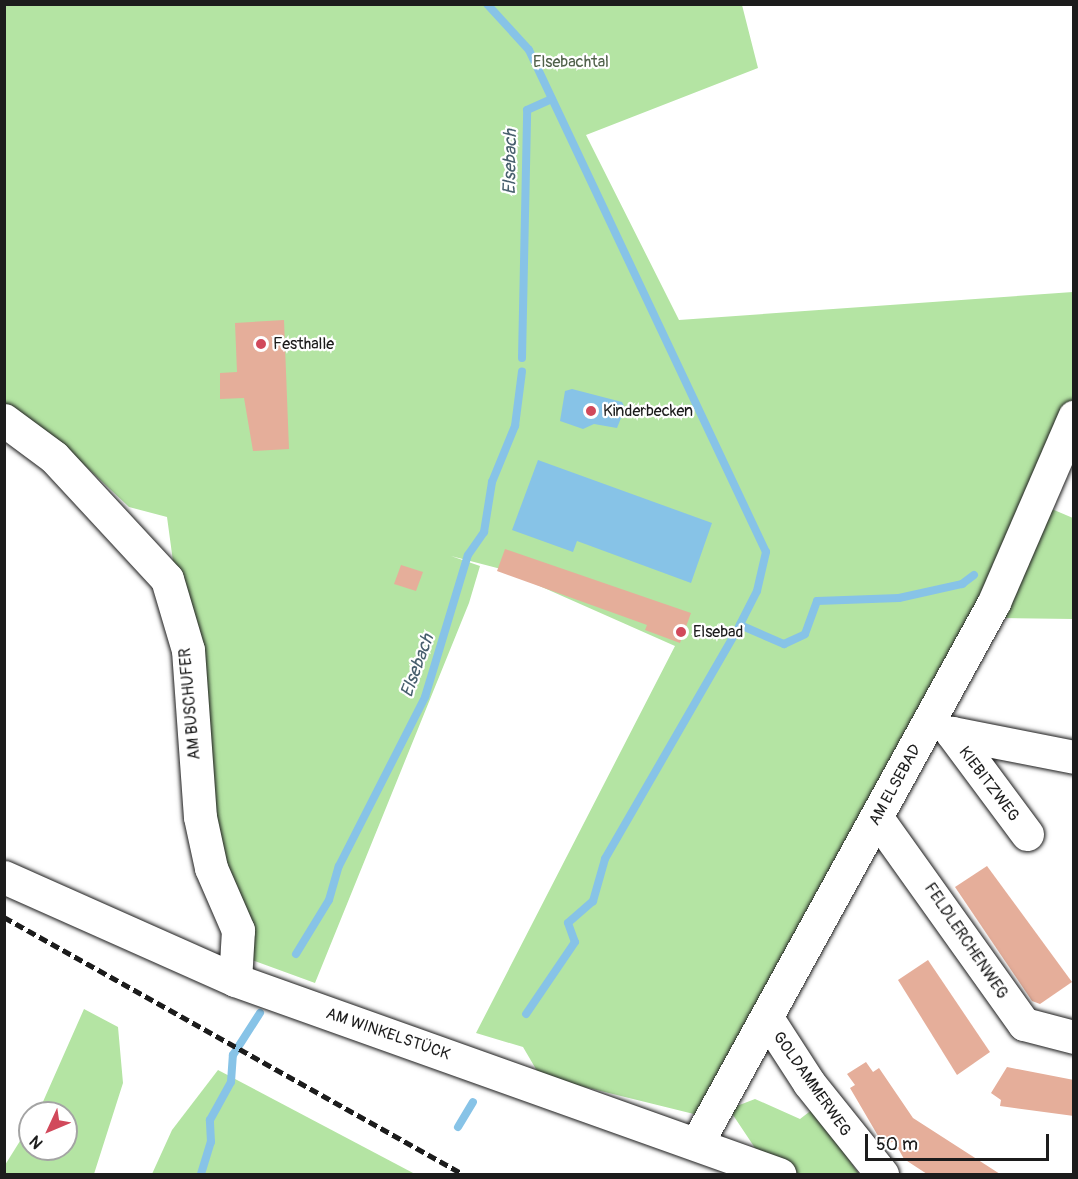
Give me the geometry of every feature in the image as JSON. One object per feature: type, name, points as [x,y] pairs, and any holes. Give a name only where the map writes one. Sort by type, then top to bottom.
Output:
[{"type":"street","name":"AM ELSEBAD","points":[[697,1143],[877,818],[942,726],[1074,417]]},
{"type":"street","name":"AM BUSCHUFER","points":[[4,420],[54,457],[167,579],[188,651],[200,817],[211,868],[238,930],[235,980]]},
{"type":"street","name":"KIEBITZWEG","points":[[942,726],[1074,758]]},
{"type":"street","name":"KIEBITZWEG","points":[[942,726],[1027,834]]},
{"type":"street","name":"FELDLERCHENWEG","points":[[877,818],[1024,1024],[1074,1036]]},
{"type":"street","name":"AM WINKELSTÜCK","points":[[4,877],[235,980],[779,1174]]},
{"type":"street","name":"GOLDAMMERWEG","points":[[766,1018],[823,1102],[882,1174]]},
{"type":"green space","name":"Elsebachtal","points":[[4,5],[742,5],[758,68],[586,135],[679,320],[1073,292],[1073,402],[875,812],[706,1117],[540,1076],[523,1047],[476,1033],[675,646],[501,569],[451,556],[480,566],[469,603],[315,983],[249,959],[207,812],[167,517],[129,507],[78,459],[5,403]]},
{"type":"green space","points":[[1047,507],[1073,518],[1073,619],[1002,618]]},
{"type":"green space","points":[[84,1009],[118,1027],[123,1083],[94,1174],[5,1174],[5,1165],[18,1144],[18,1161],[78,1161],[78,1101],[43,1101]]},
{"type":"green space","points":[[218,1070],[415,1174],[152,1174],[172,1130]]},
{"type":"green space","points":[[755,1099],[800,1119],[813,1109],[859,1174],[797,1174],[755,1148],[729,1109]]},
{"type":"water","name":"Kinderbecken","points":[[572,389],[622,402],[625,408],[617,428],[594,424],[583,429],[560,421],[565,391]]},
{"type":"water","points":[[538,460],[712,523],[691,583],[577,541],[573,552],[512,530]]},
{"type":"building","points":[[284,320],[289,449],[253,451],[244,398],[220,399],[220,373],[237,372],[235,323]]},
{"type":"building","points":[[505,549],[691,613],[680,643],[645,630],[647,625],[497,571]]},
{"type":"building","points":[[401,565],[423,572],[416,591],[394,584]]},
{"type":"building","points":[[987,866],[1072,982],[1040,1004],[1032,1001],[955,887]]},
{"type":"building","points":[[928,960],[990,1052],[957,1075],[898,980]]},
{"type":"building","points":[[866,1062],[873,1072],[879,1068],[913,1118],[1000,1174],[927,1174],[904,1159],[894,1141],[884,1146],[850,1088],[855,1085],[847,1074]]},
{"type":"building","points":[[1007,1067],[1074,1080],[1074,1116],[1000,1106],[1001,1100],[991,1093]]},
{"type":"waterway","points":[[487,4],[529,50],[766,552],[757,591],[740,625],[605,859],[593,901],[568,923],[575,942],[526,1014]]},
{"type":"waterway","name":"Elsebach","points":[[522,358],[527,110],[552,99]]},
{"type":"waterway","name":"Elsebach","points":[[296,954],[329,900],[339,866],[425,697],[468,555],[484,532],[492,482],[515,426],[522,371]]},
{"type":"waterway","points":[[740,625],[784,644],[805,634],[817,601],[899,598],[962,584],[974,575]]},
{"type":"waterway","name":"Elsebach","points":[[201,1174],[211,1142],[210,1120],[231,1082],[233,1055],[260,1013]]},
{"type":"waterway","points":[[458,1127],[473,1102]]},
{"type":"railway","points":[[4,917],[463,1174]]},
{"type":"place","name":"Festhalle","points":[[261,344]]},
{"type":"place","name":"Kinderbecken","points":[[591,411]]},
{"type":"place","name":"Elsebad","points":[[681,632]]}]
